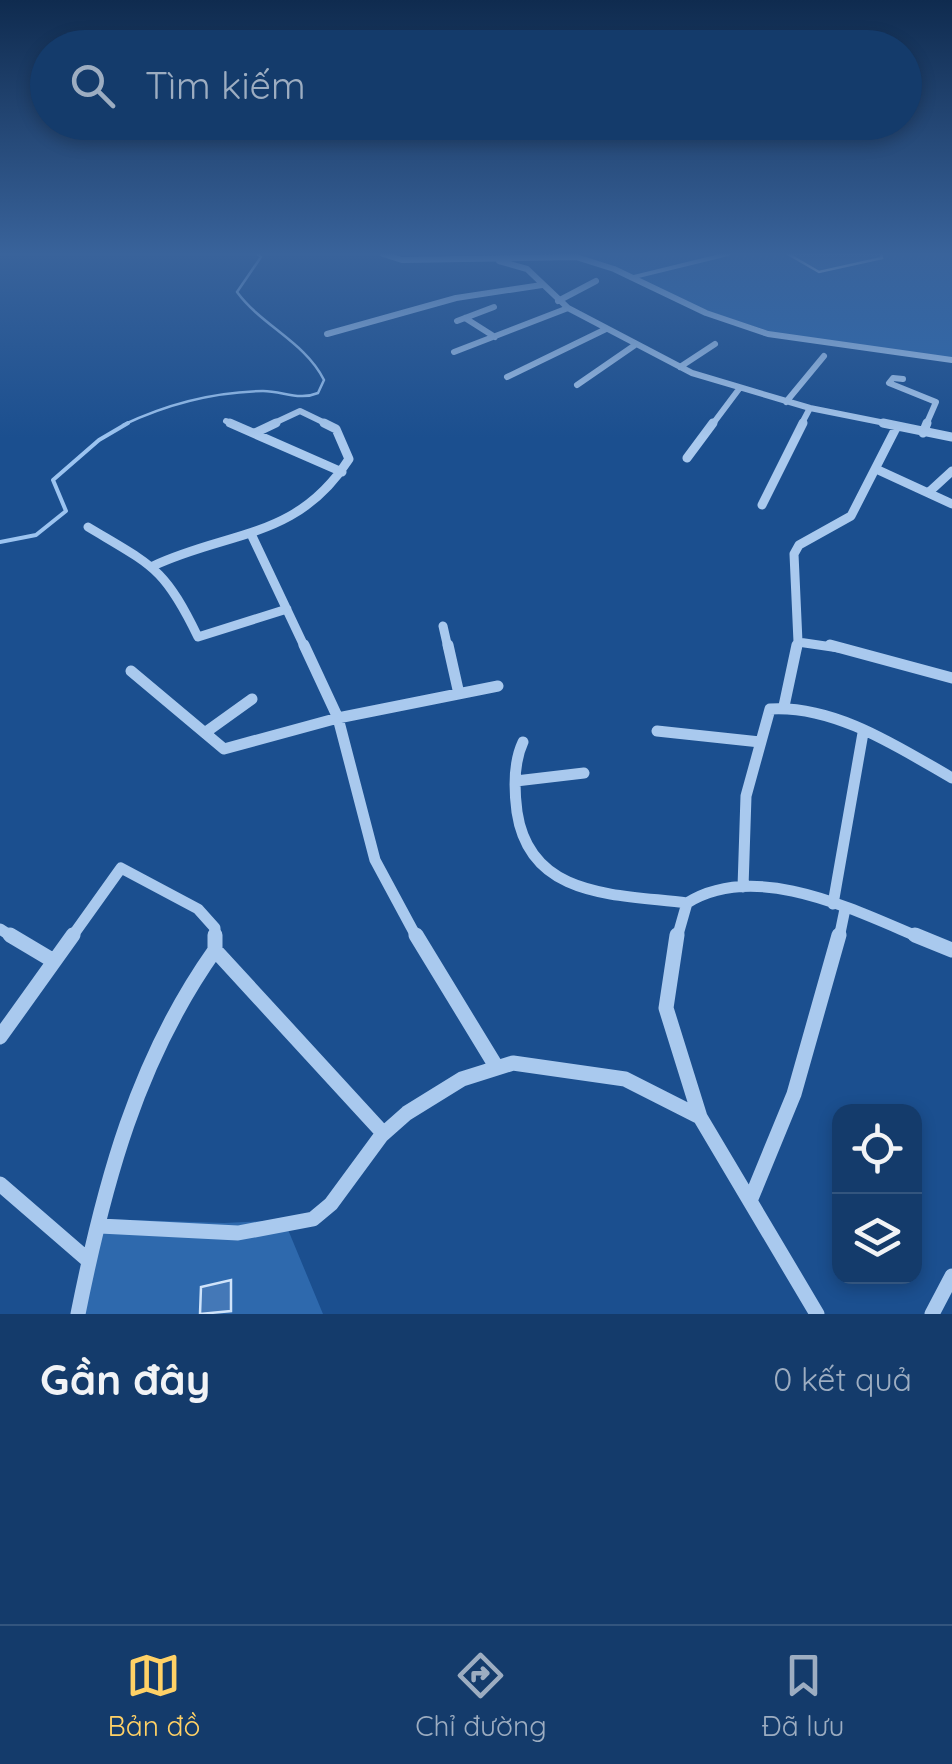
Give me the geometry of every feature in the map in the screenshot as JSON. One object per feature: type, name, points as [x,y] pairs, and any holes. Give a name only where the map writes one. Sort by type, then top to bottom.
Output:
[{"type":"street","points":[[327,334],[394,315]]},
{"type":"street","points":[[474,315],[461,320],[495,337]]},
{"type":"street","points":[[454,352],[550,315]]},
{"type":"street","points":[[581,315],[680,367],[739,389],[952,438]]},
{"type":"street","points":[[713,315],[789,339],[952,360]]},
{"type":"street","points":[[507,377],[606,329]]},
{"type":"street","points":[[680,367],[716,344]]},
{"type":"street","points":[[577,385],[635,345]]},
{"type":"street","points":[[786,402],[824,356]]},
{"type":"street","points":[[904,379],[894,378],[889,383],[936,402],[922,433]]},
{"type":"street","points":[[687,458],[739,389]]},
{"type":"street","points":[[762,505],[810,408]]},
{"type":"street","points":[[153,566],[190,550],[252,536],[298,512],[326,491],[349,459],[336,429],[294,411],[255,434]]},
{"type":"street","points":[[226,421],[342,472]]},
{"type":"street","points":[[784,706],[798,642],[794,554],[799,545],[851,516],[896,428]]},
{"type":"street","points":[[876,469],[952,504]]},
{"type":"street","points":[[928,493],[952,471]]},
{"type":"street","points":[[88,528],[153,566],[172,584],[198,636],[287,609]]},
{"type":"street","points":[[252,536],[338,718],[375,860],[388,890],[494,1063]]},
{"type":"street","points":[[443,626],[459,694]]},
{"type":"street","points":[[798,642],[825,644],[952,678]]},
{"type":"street","points":[[131,671],[224,749],[338,718],[498,686]]},
{"type":"street","points":[[206,732],[252,699]]},
{"type":"street","points":[[743,886],[740,862],[744,816],[770,709],[784,706],[864,733],[952,778]]},
{"type":"street","points":[[657,731],[760,742]]},
{"type":"street","points":[[750,1201],[774,1152],[822,1014],[864,733]]},
{"type":"street","points":[[523,742],[515,756],[516,813],[524,846],[541,871],[566,884],[687,903],[713,889],[743,886],[839,906],[952,950]]},
{"type":"street","points":[[516,781],[584,773]]},
{"type":"street","points":[[0,1038],[121,868],[198,909],[215,928],[215,950],[142,1076],[118,1142],[78,1314]]},
{"type":"street","points":[[687,903],[673,950],[666,1008],[700,1116],[817,1314]]},
{"type":"street","points":[[0,930],[52,960]]},
{"type":"street","points":[[215,950],[383,1133]]},
{"type":"street","points":[[100,1226],[225,1231],[288,1228],[318,1217],[383,1133],[494,1063],[625,1080],[700,1116]]},
{"type":"street","points":[[0,1184],[88,1261]]},
{"type":"street","points":[[932,1314],[952,1276]]},
{"type":"shaded area","points":[[720,315],[952,315],[952,358],[790,338]]},
{"type":"shaded area","points":[[103,1219],[224,1223],[284,1220],[323,1314],[80,1314]]},
{"type":"building","points":[[231,1280],[231,1311],[200,1314],[201,1287]]},
{"type":"waterway","points":[[123,425],[173,405],[208,397],[263,391],[298,396],[318,393],[324,380],[316,367],[295,344],[258,315]]},
{"type":"waterway","points":[[0,542],[36,535],[66,511],[53,480],[99,440],[128,423]]}]
